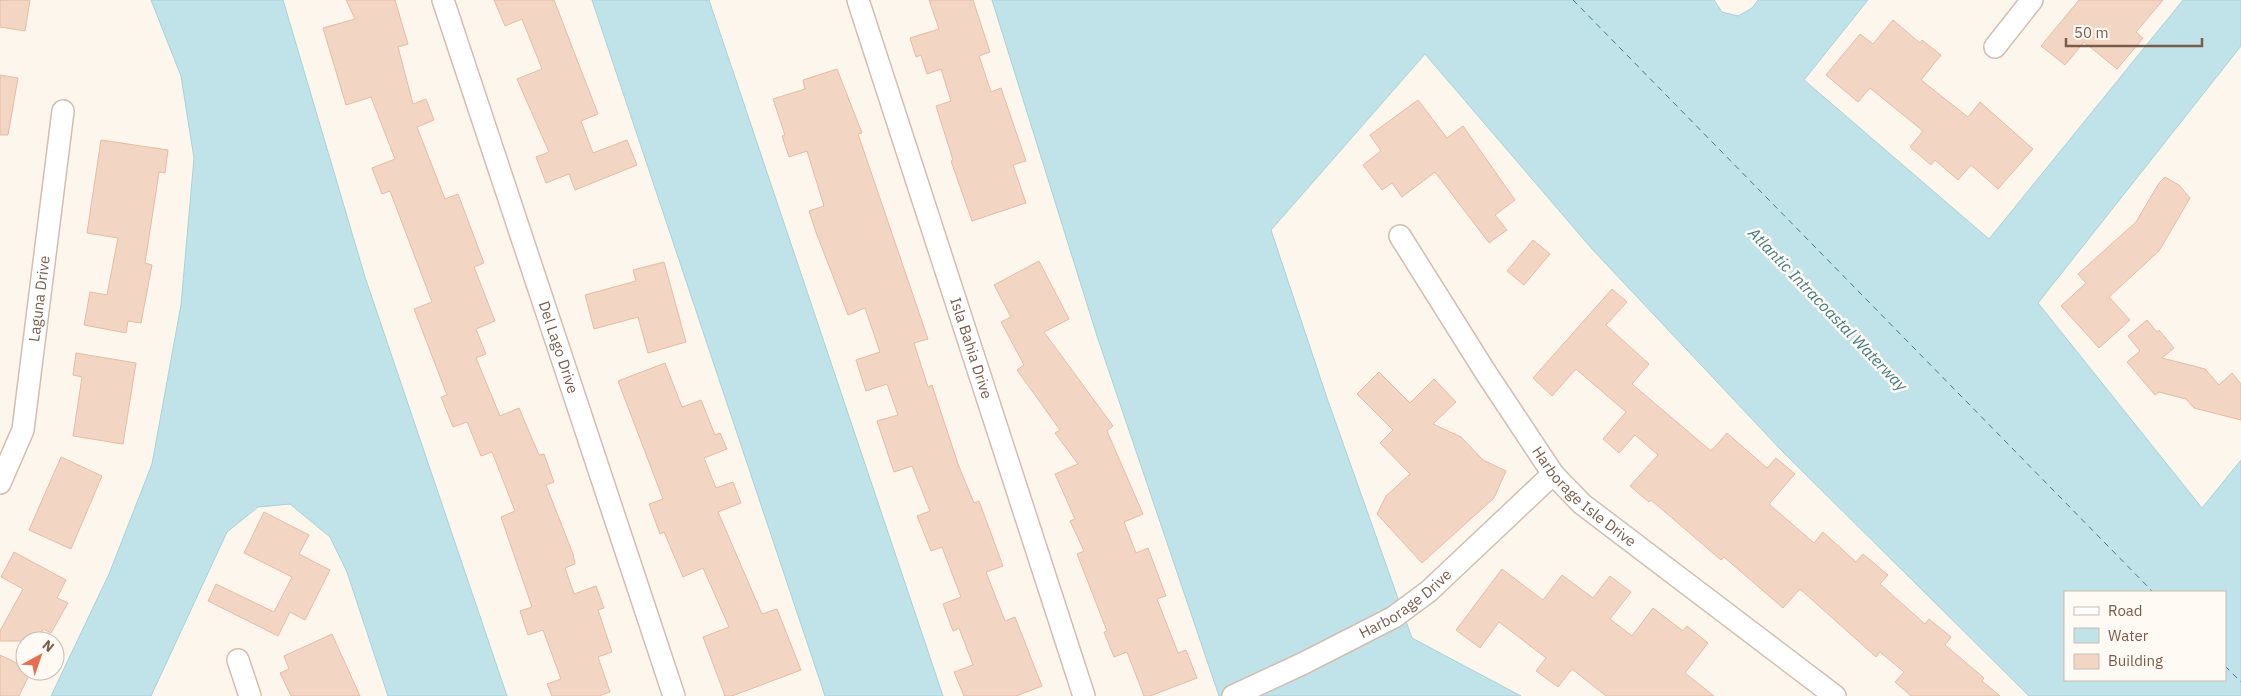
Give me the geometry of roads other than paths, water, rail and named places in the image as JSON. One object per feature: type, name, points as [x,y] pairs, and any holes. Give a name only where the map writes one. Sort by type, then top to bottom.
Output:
[{"type":"street","name":"Del Lago Drive","points":[[443,0],[674,696]]},
{"type":"street","name":"Isla Bahia Drive","points":[[858,0],[1084,696]]},
{"type":"street","points":[[1995,47],[2032,0]]},
{"type":"street","name":"Laguna Drive","points":[[0,483],[23,430],[63,111]]},
{"type":"street","name":"Harborage Isle Drive","points":[[1400,236],[1486,374],[1553,474],[1582,504],[1835,696]]},
{"type":"street","name":"Harborage Drive","points":[[1233,696],[1304,663],[1394,616],[1429,591],[1553,474]]},
{"type":"street","points":[[238,660],[250,696]]},
{"type":"water","points":[[151,0],[283,0],[365,277],[507,696],[388,696],[347,572],[330,537],[290,504],[258,507],[227,532],[151,696],[51,696],[58,681],[65,681],[65,667],[109,574],[152,464],[181,305],[194,158],[181,76]]},
{"type":"water","points":[[592,0],[709,0],[943,696],[825,696]]},
{"type":"water","name":"Atlantic Intracoastal Waterway","points":[[992,0],[1714,0],[1722,12],[1738,16],[1752,8],[1758,0],[1868,0],[1804,80],[1989,239],[2183,0],[2241,0],[2241,46],[2038,303],[2202,508],[2241,460],[2241,696],[2029,696],[1782,451],[1592,249],[1425,54],[1271,230],[1327,398],[1412,638],[1521,696],[1219,696],[1097,336]]}]
